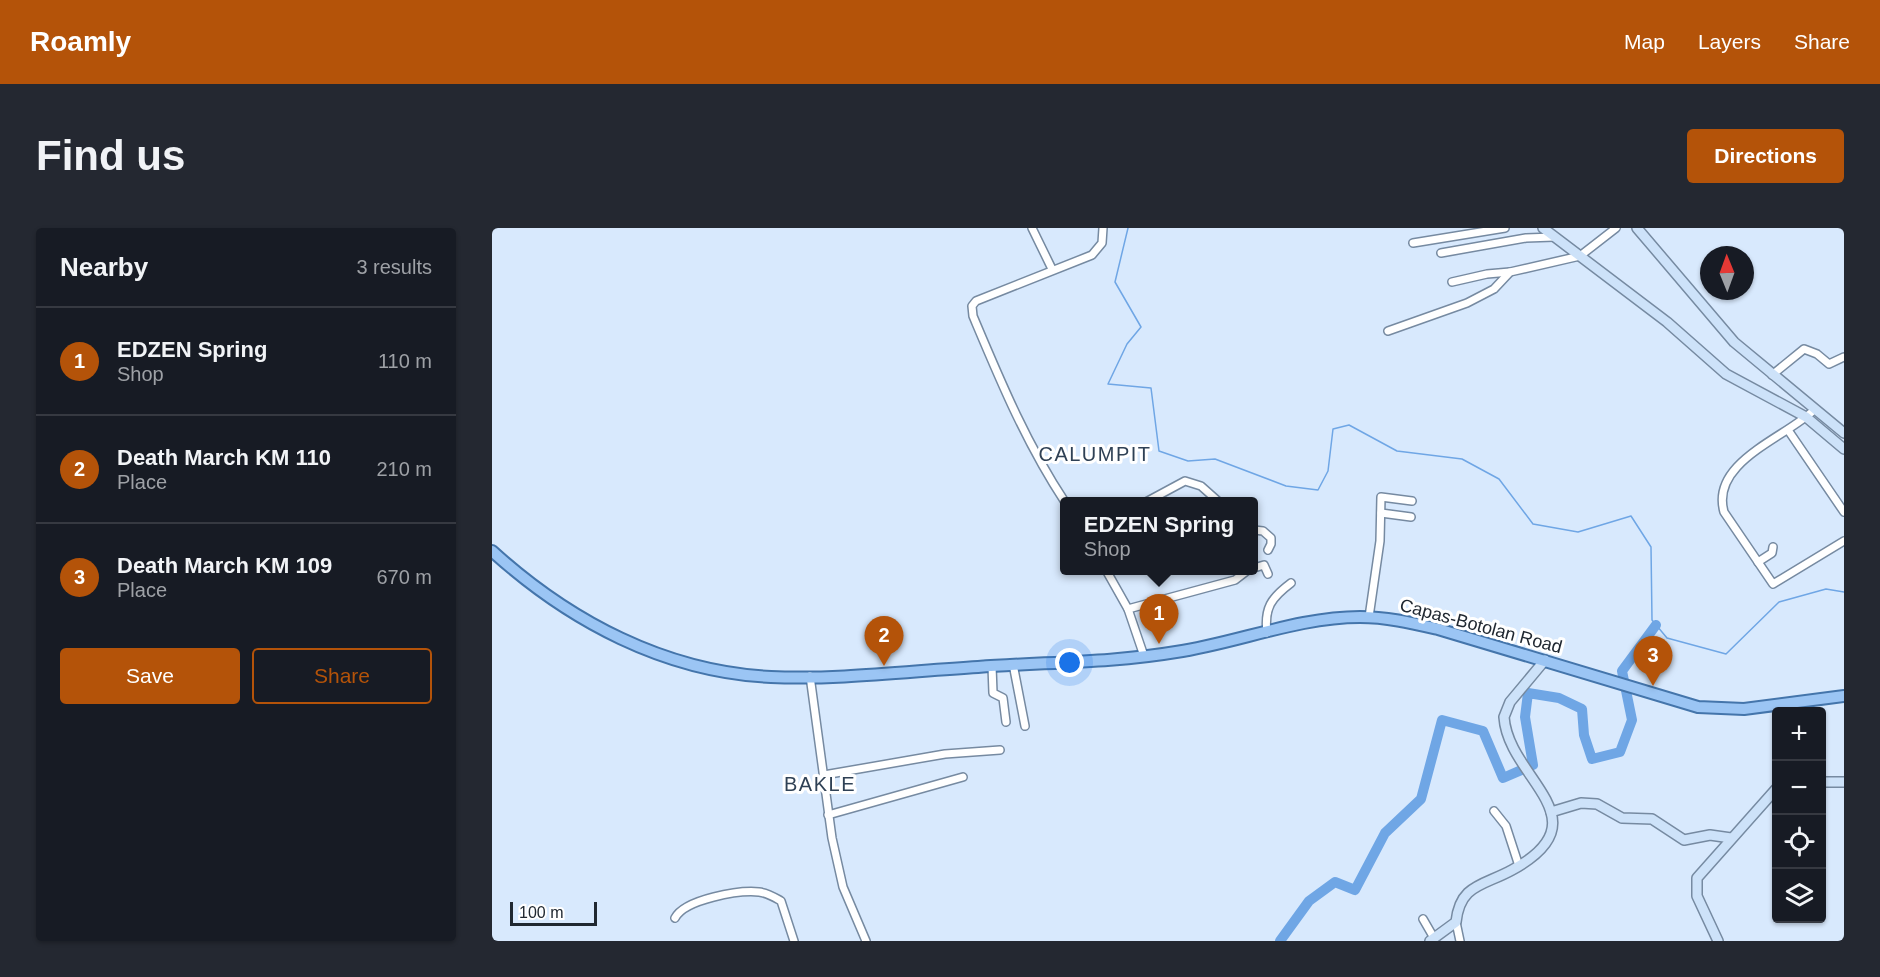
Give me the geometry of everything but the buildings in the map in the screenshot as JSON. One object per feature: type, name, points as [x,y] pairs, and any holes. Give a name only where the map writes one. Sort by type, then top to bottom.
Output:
[{"type":"main road","name":"Capas-Botolan Road","points":[[492,551],[533,587],[572,613],[617,638],[702,666],[770,677],[1144,656],[1212,646],[1311,622],[1369,617],[1404,621],[1545,660],[1643,692],[1698,707],[1726,710],[1844,696]]},
{"type":"street","points":[[1032,228],[1052,269]]},
{"type":"street","points":[[1062,497],[1038,460],[1004,388],[972,311],[976,301],[1092,255],[1102,243],[1103,228]]},
{"type":"street","points":[[1413,243],[1505,228]]},
{"type":"street","points":[[1543,228],[1667,322],[1726,374],[1806,417],[1844,449]]},
{"type":"street","points":[[1452,282],[1486,274],[1510,273],[1580,256],[1616,228]]},
{"type":"street","points":[[1637,228],[1734,342],[1844,433]]},
{"type":"street","points":[[1441,253],[1526,238],[1554,237]]},
{"type":"street","points":[[1388,331],[1467,303],[1494,289],[1510,273]]},
{"type":"street","points":[[1772,375],[1804,349],[1817,354],[1829,364],[1844,357]]},
{"type":"street","points":[[1814,410],[1751,455],[1725,480],[1721,500],[1724,512],[1773,584],[1844,541]]},
{"type":"street","points":[[1788,430],[1844,512]]},
{"type":"street","points":[[1154,497],[1185,481],[1201,486],[1214,497]]},
{"type":"street","points":[[1369,617],[1380,541],[1383,496],[1412,501]]},
{"type":"street","points":[[1381,513],[1411,517]]},
{"type":"street","points":[[1258,530],[1263,531],[1271,538],[1268,550]]},
{"type":"street","points":[[1758,562],[1772,553],[1773,547]]},
{"type":"street","points":[[1258,567],[1264,565],[1268,574]]},
{"type":"street","points":[[1109,575],[1128,609],[1144,656]]},
{"type":"street","points":[[1128,609],[1235,580],[1242,575]]},
{"type":"street","points":[[1267,633],[1265,617],[1271,600],[1291,583]]},
{"type":"street","points":[[1460,941],[1456,922],[1459,903],[1465,893],[1520,866],[1542,849],[1550,839],[1553,824],[1551,812],[1507,731],[1505,710],[1545,660]]},
{"type":"street","points":[[1013,664],[1025,726]]},
{"type":"street","points":[[992,666],[993,693],[1003,698],[1006,722]]},
{"type":"street","points":[[810,676],[828,815],[843,887],[866,941]]},
{"type":"street","points":[[824,775],[892,762],[1000,750]]},
{"type":"street","points":[[828,815],[963,777]]},
{"type":"street","points":[[1826,782],[1844,782]]},
{"type":"street","points":[[1718,941],[1699,902],[1696,881],[1701,871],[1772,793]]},
{"type":"street","points":[[1551,812],[1581,803],[1592,803],[1622,818],[1652,819],[1684,840],[1710,835],[1731,838]]},
{"type":"street","points":[[1494,811],[1506,826],[1520,866]]},
{"type":"street","points":[[675,918],[686,906],[744,892],[762,892],[781,901],[794,941]]},
{"type":"street","points":[[1422,920],[1432,940],[1456,922]]},
{"type":"waterway","points":[[1128,228],[1115,282],[1141,327],[1127,344],[1108,384],[1151,388],[1159,451],[1188,461],[1215,459],[1286,486],[1318,490],[1328,471],[1333,429],[1349,425],[1397,451],[1462,459],[1499,479],[1533,524],[1578,532],[1631,516],[1651,547],[1652,620],[1667,638],[1726,654],[1779,602],[1826,589],[1844,592]]},
{"type":"waterway","points":[[1280,941],[1309,901],[1335,882],[1355,890],[1385,833],[1421,799],[1442,720],[1483,731],[1503,778],[1533,765],[1525,717],[1528,693],[1559,698],[1582,709],[1584,735],[1592,759],[1620,752],[1632,720],[1622,671],[1656,625]]},
{"type":"place","name":"EDZEN Spring","points":[[1159,644]]},
{"type":"place","name":"Death March KM 110","points":[[884,666]]},
{"type":"place","name":"Death March KM 109","points":[[1653,686]]},
{"type":"district","name":"CALUMPIT","points":[[1095,454]]},
{"type":"district","name":"BAKLE","points":[[820,784]]}]
